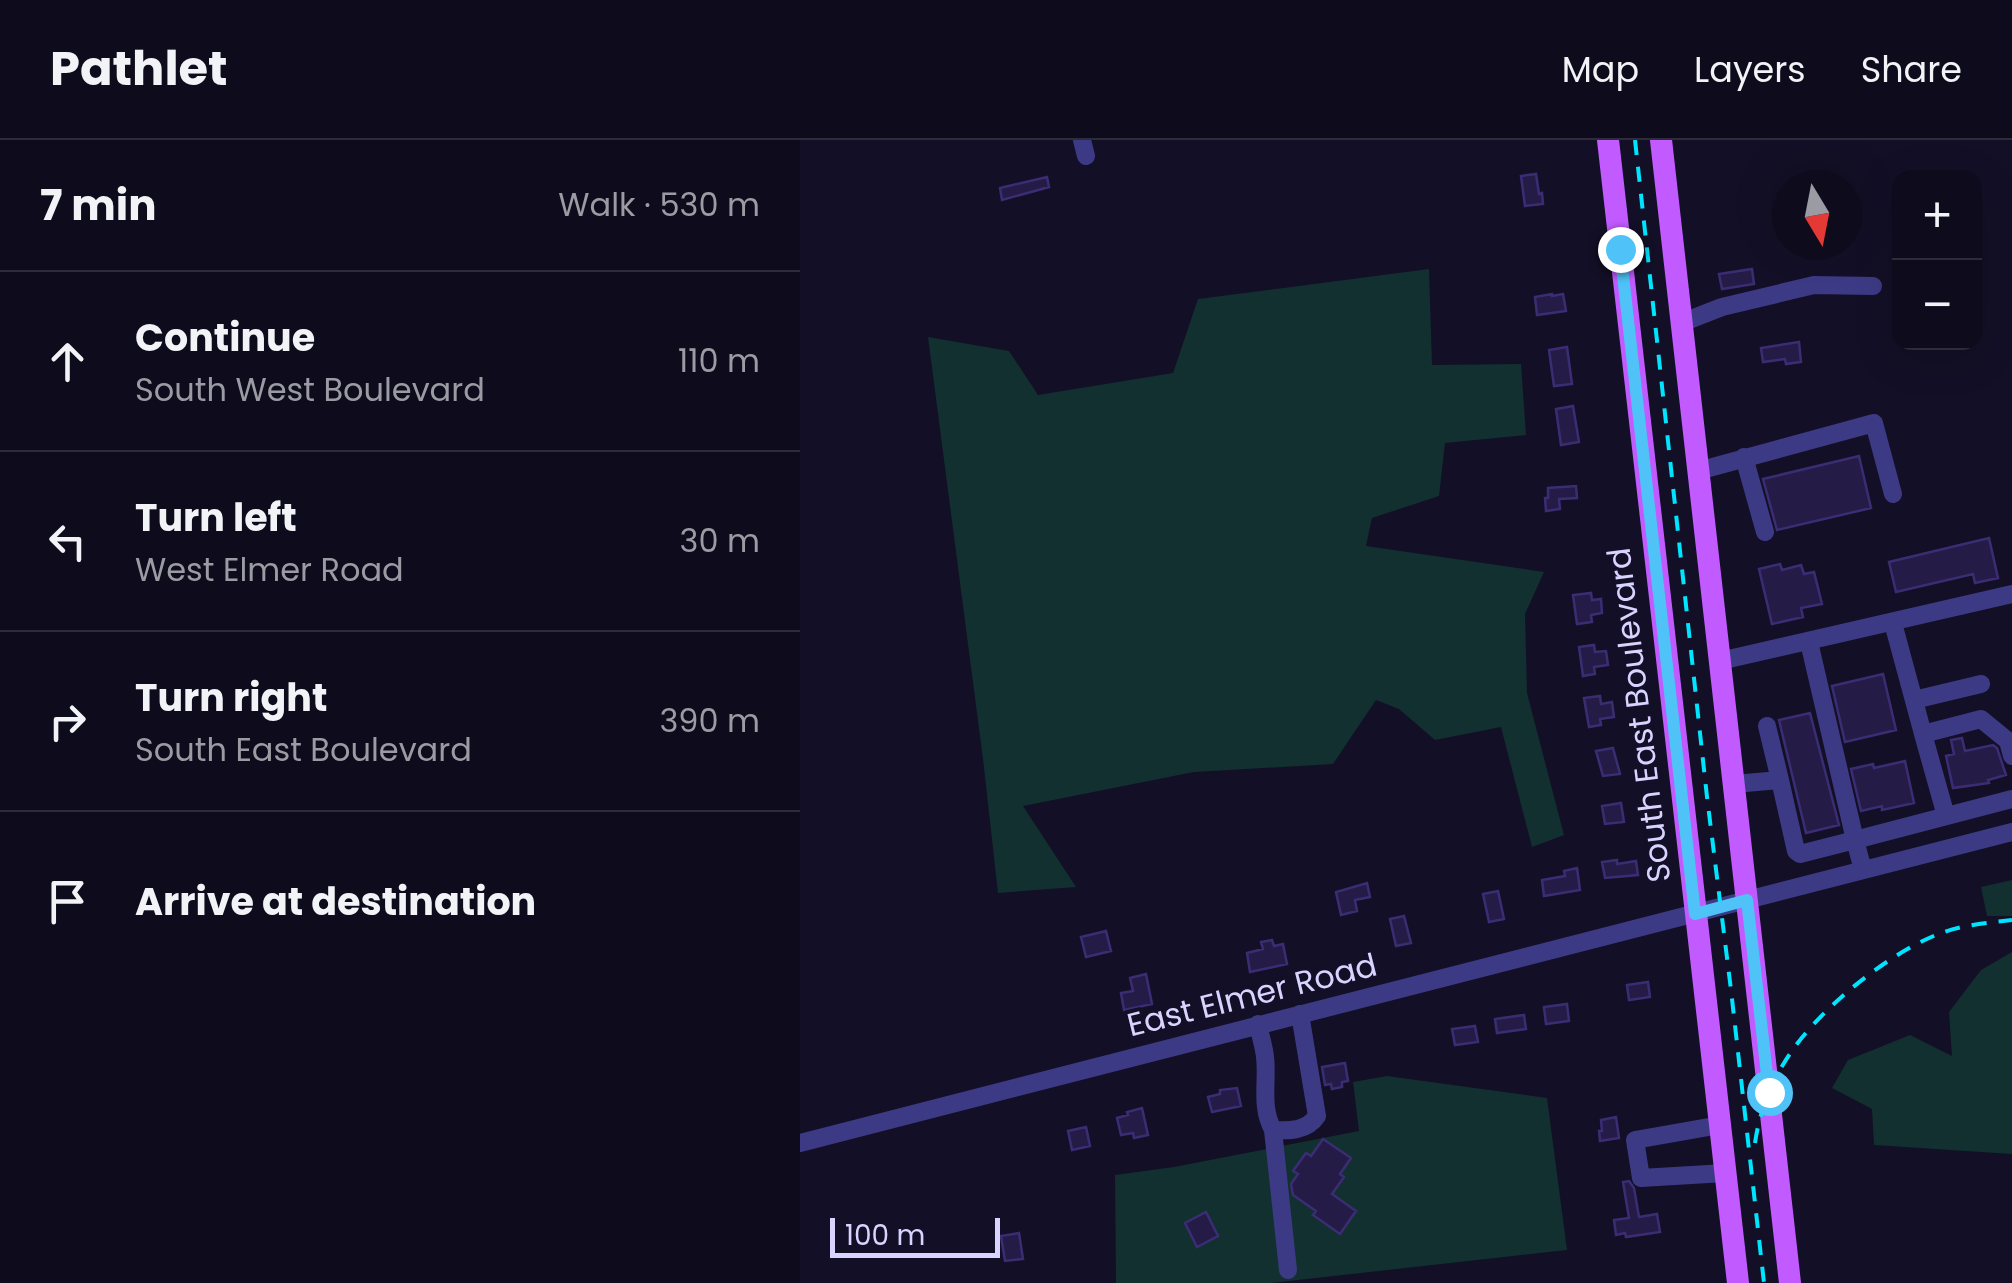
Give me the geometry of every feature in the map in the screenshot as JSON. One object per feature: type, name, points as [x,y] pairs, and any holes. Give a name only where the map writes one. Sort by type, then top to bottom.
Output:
[{"type":"main road","name":"South East Boulevard","points":[[1608,140],[1738,1283]]},
{"type":"main road","points":[[1661,140],[1790,1283]]},
{"type":"street","points":[[1681,323],[1722,307],[1814,285],[1873,286]]},
{"type":"street","points":[[1698,470],[1874,423],[1893,494]]},
{"type":"street","points":[[1744,457],[1765,532]]},
{"type":"street","points":[[1720,662],[2012,594]]},
{"type":"street","points":[[1894,623],[1946,816]]},
{"type":"street","points":[[1809,642],[1863,870]]},
{"type":"street","points":[[1914,700],[1981,684]]},
{"type":"street","points":[[1924,734],[1981,719],[2008,741],[2012,756]]},
{"type":"street","points":[[1767,726],[1796,851],[1804,854],[2012,799]]},
{"type":"street","points":[[1734,784],[1780,780]]},
{"type":"street","name":"East Elmer Road","points":[[800,1143],[2012,832]]},
{"type":"street","points":[[1272,1130],[1292,1131],[1312,1124],[1317,1116],[1300,1014]]},
{"type":"street","points":[[1258,1024],[1266,1060],[1264,1082],[1288,1270]]},
{"type":"street","points":[[1720,1125],[1636,1140],[1641,1178],[1726,1173]]},
{"type":"green space","points":[[1429,269],[1432,365],[1521,364],[1526,435],[1445,443],[1439,496],[1372,518],[1366,546],[1544,572],[1525,614],[1527,693],[1564,835],[1532,847],[1501,727],[1435,740],[1399,709],[1376,700],[1333,764],[1194,772],[1023,806],[1076,887],[998,893],[928,337],[1009,351],[1038,395],[1173,373],[1198,299]]},
{"type":"green space","points":[[2012,880],[2012,916],[1987,916],[1981,887]]},
{"type":"green space","points":[[2012,952],[2012,1154],[1874,1145],[1872,1109],[1832,1088],[1848,1060],[1910,1035],[1952,1056],[1949,1012],[1981,970]]},
{"type":"green space","points":[[1387,1076],[1547,1098],[1567,1250],[1271,1283],[1116,1283],[1115,1175],[1359,1131],[1353,1082]]},
{"type":"building","points":[[1536,174],[1543,204],[1525,206],[1521,176]]},
{"type":"building","points":[[1047,177],[1049,187],[1002,200],[1000,188]]},
{"type":"building","points":[[1752,269],[1754,284],[1722,289],[1719,274]]},
{"type":"building","points":[[1563,294],[1566,311],[1537,315],[1535,297]]},
{"type":"building","points":[[1799,342],[1801,362],[1763,362],[1761,348]]},
{"type":"building","points":[[1567,347],[1572,384],[1554,386],[1549,350]]},
{"type":"building","points":[[1573,406],[1579,442],[1561,445],[1556,409]]},
{"type":"building","points":[[1859,456],[1871,508],[1777,530],[1763,479]]},
{"type":"building","points":[[1576,486],[1577,498],[1559,499],[1560,509],[1546,511],[1548,488]]},
{"type":"building","points":[[1989,538],[1998,578],[1975,583],[1973,574],[1896,592],[1889,562]]},
{"type":"building","points":[[1780,564],[1782,570],[1801,565],[1804,574],[1814,572],[1822,604],[1801,608],[1803,617],[1772,624],[1759,569]]},
{"type":"building","points":[[1591,593],[1592,600],[1601,599],[1602,613],[1591,615],[1592,622],[1577,624],[1573,595]]},
{"type":"building","points":[[1594,645],[1595,652],[1606,651],[1608,665],[1594,667],[1595,674],[1583,676],[1579,647]]},
{"type":"building","points":[[1883,674],[1896,730],[1845,742],[1832,686]]},
{"type":"building","points":[[1600,696],[1601,704],[1612,702],[1614,717],[1600,719],[1601,725],[1589,727],[1584,698]]},
{"type":"building","points":[[1810,713],[1839,825],[1806,833],[1779,720]]},
{"type":"building","points":[[1962,738],[1965,751],[1993,745],[1997,748],[2006,775],[1988,780],[1989,783],[1953,788],[1946,756],[1954,754],[1951,740]]},
{"type":"building","points":[[1613,748],[1620,774],[1603,776],[1596,751]]},
{"type":"building","points":[[1905,761],[1914,803],[1861,811],[1851,769]]},
{"type":"building","points":[[1621,803],[1624,822],[1605,824],[1602,806]]},
{"type":"building","points":[[1617,860],[1617,864],[1636,861],[1638,875],[1605,878],[1602,862]]},
{"type":"building","points":[[1577,868],[1580,890],[1544,896],[1542,880],[1565,876],[1564,871]]},
{"type":"building","points":[[1367,883],[1370,897],[1355,900],[1357,911],[1341,915],[1336,892]]},
{"type":"building","points":[[1498,891],[1504,919],[1489,922],[1483,894]]},
{"type":"building","points":[[1404,916],[1411,943],[1396,946],[1390,919]]},
{"type":"building","points":[[1106,931],[1111,951],[1086,957],[1081,937]]},
{"type":"building","points":[[1272,940],[1274,946],[1283,944],[1287,964],[1250,972],[1247,953],[1263,949],[1261,942]]},
{"type":"building","points":[[1146,974],[1152,1004],[1124,1010],[1121,993],[1133,991],[1130,978]]},
{"type":"building","points":[[1648,982],[1650,997],[1629,1000],[1627,985]]},
{"type":"building","points":[[1567,1004],[1569,1021],[1546,1024],[1544,1007]]},
{"type":"building","points":[[1524,1015],[1526,1029],[1497,1033],[1495,1019]]},
{"type":"building","points":[[1475,1026],[1478,1042],[1455,1045],[1452,1029]]},
{"type":"building","points":[[1345,1063],[1348,1081],[1332,1089],[1331,1084],[1325,1085],[1322,1067]]},
{"type":"building","points":[[1237,1088],[1241,1106],[1212,1112],[1208,1097],[1220,1094],[1220,1090]]},
{"type":"building","points":[[1142,1108],[1148,1135],[1121,1135],[1117,1118]]},
{"type":"building","points":[[1616,1117],[1619,1138],[1600,1141],[1601,1120]]},
{"type":"building","points":[[1086,1127],[1090,1146],[1072,1150],[1068,1131]]},
{"type":"building","points":[[1323,1139],[1351,1158],[1332,1194],[1356,1211],[1340,1234],[1293,1195],[1291,1184],[1298,1174],[1293,1171]]},
{"type":"building","points":[[1629,1181],[1639,1217],[1657,1214],[1660,1232],[1616,1235],[1614,1220],[1629,1218],[1623,1182]]},
{"type":"building","points":[[1206,1212],[1218,1236],[1197,1247],[1185,1223]]},
{"type":"building","points":[[1019,1233],[1023,1259],[1005,1261],[1001,1236]]},
{"type":"railway","points":[[1635,140],[1764,1283]]},
{"type":"railway","points":[[1755,1143],[1765,1102],[1784,1063],[1813,1025],[1851,989],[1894,957],[1936,935],[2012,920]]},
{"type":"route","points":[[1620,249],[1695,914],[1747,900],[1769,1092]]}]
